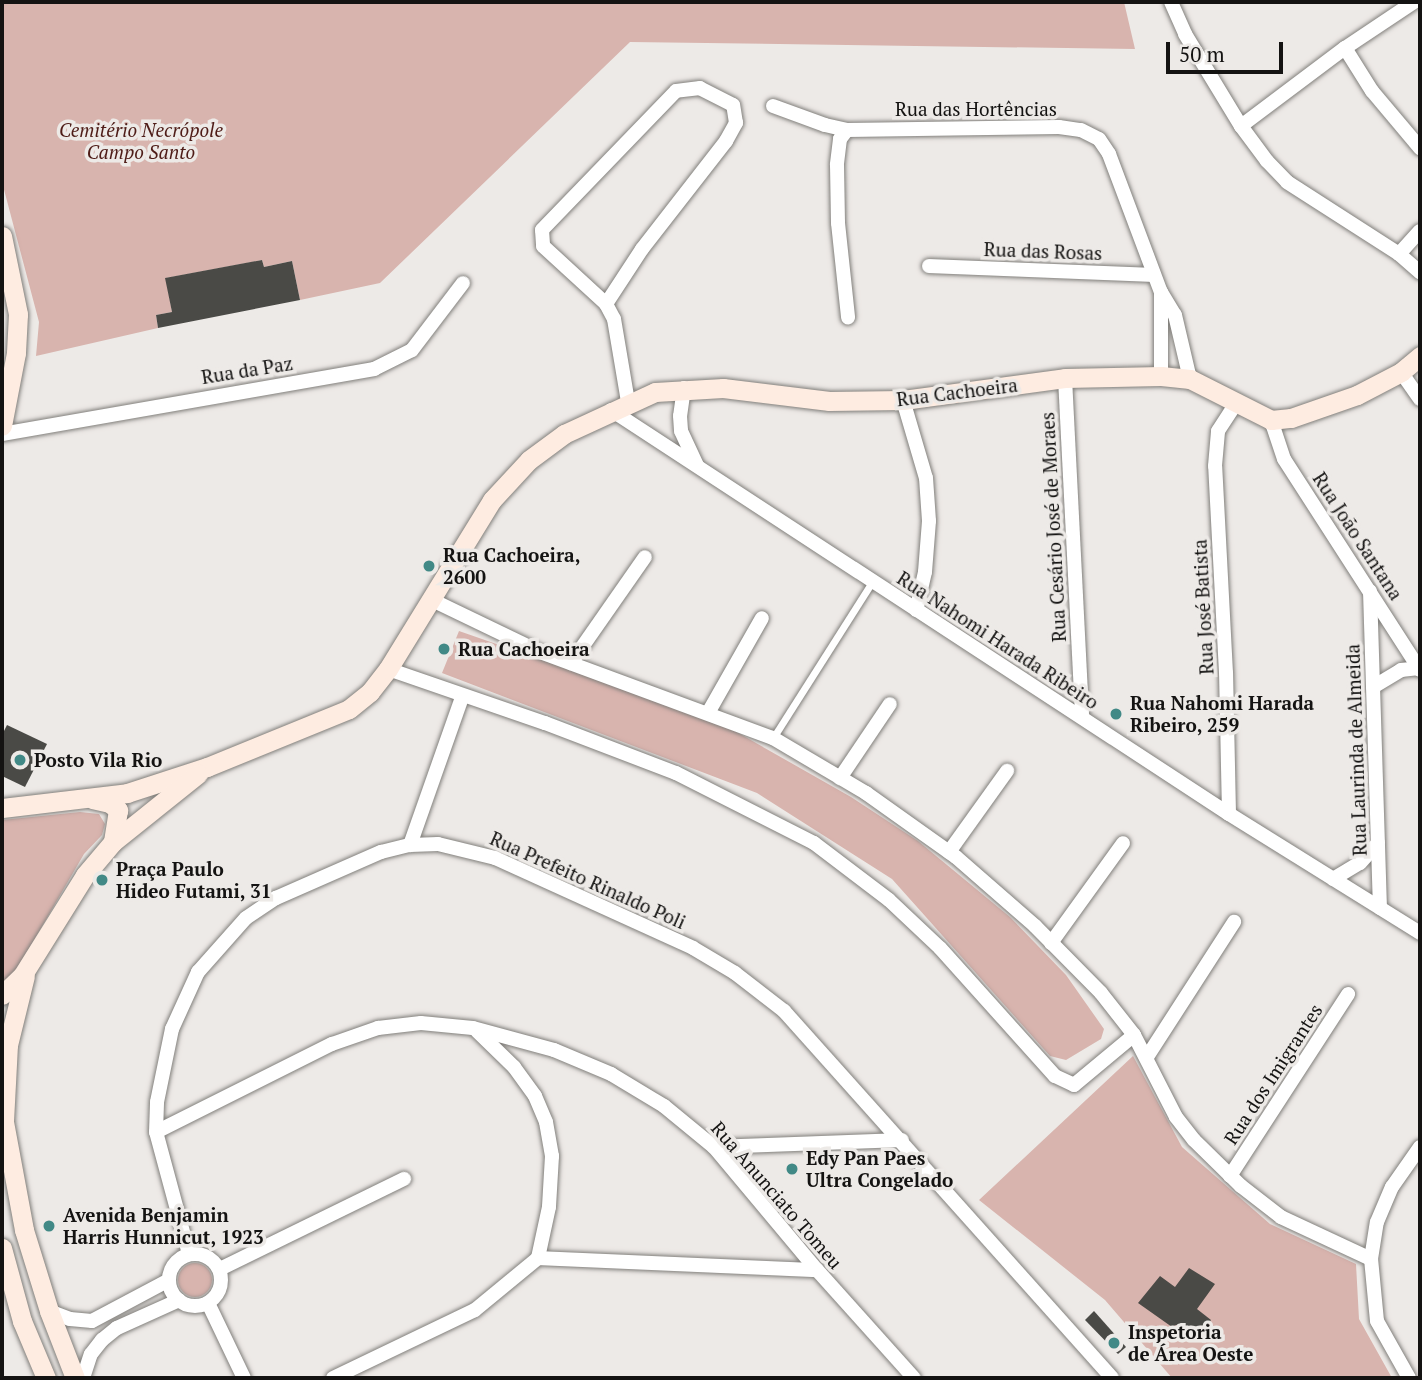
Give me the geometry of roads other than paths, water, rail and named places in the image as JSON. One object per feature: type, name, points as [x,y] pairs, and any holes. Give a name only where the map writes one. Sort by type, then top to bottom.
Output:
[{"type":"main road","points":[[2,236],[18,314],[14,366],[2,426]]},
{"type":"main road","points":[[1270,420],[1291,418],[1342,401],[1401,372],[1420,356]]},
{"type":"main road","name":"Rua Cachoeira","points":[[2,808],[127,793],[207,766],[349,709],[370,692],[388,669],[492,499],[529,460],[564,434],[655,392],[684,388],[723,388],[829,401],[903,400],[1065,378],[1161,376],[1190,379],[1270,420]]},
{"type":"main road","name":"Rua Cachoeira","points":[[27,968],[85,875],[113,842],[207,766]]},
{"type":"main road","points":[[91,799],[110,803],[118,810],[113,842]]},
{"type":"main road","points":[[2,995],[27,968]]},
{"type":"main road","points":[[27,968],[8,1045],[2,1119],[24,1230],[48,1311],[75,1378]]},
{"type":"main road","points":[[2,1248],[22,1321],[46,1378]]},
{"type":"street","points":[[1171,2],[1185,34],[1241,126],[1287,182],[1399,254],[1420,272]]},
{"type":"street","points":[[1241,126],[1345,48],[1414,2]]},
{"type":"street","points":[[1345,48],[1372,91],[1420,148]]},
{"type":"street","points":[[606,304],[642,248],[726,141],[736,123],[733,105],[700,88],[676,91],[542,230],[543,246],[606,304],[614,319],[620,406]]},
{"type":"street","name":"Rua das Hortências","points":[[773,106],[847,130],[1059,127],[1081,130],[1099,139],[1109,154],[1161,292],[1175,315],[1190,379]]},
{"type":"street","points":[[847,130],[840,139],[836,165],[838,223],[848,317]]},
{"type":"street","points":[[1399,254],[1420,231]]},
{"type":"street","name":"Rua das Rosas","points":[[929,266],[1154,275]]},
{"type":"street","name":"Rua da Paz","points":[[2,434],[374,369],[412,350],[463,284]]},
{"type":"street","name":"Rua das Hortências","points":[[1161,292],[1161,376]]},
{"type":"street","points":[[1401,372],[1420,398]]},
{"type":"street","name":"Rua Cesário José de Moraes","points":[[1065,378],[1082,716]]},
{"type":"street","points":[[684,388],[681,431],[698,467]]},
{"type":"street","points":[[903,400],[926,478],[929,521],[925,572],[916,610]]},
{"type":"street","name":"Rua José Batista","points":[[1228,814],[1226,673],[1215,448],[1218,431],[1236,403]]},
{"type":"street","name":"Rua Nahomi Harada Ribeiro","points":[[620,406],[698,467],[872,582],[1082,716],[1228,814],[1420,933]]},
{"type":"street","name":"Rua João Santana","points":[[1270,420],[1284,459],[1420,669]]},
{"type":"street","points":[[571,663],[645,557]]},
{"type":"street","name":"Rua Laurinda de Almeida","points":[[1370,590],[1380,908]]},
{"type":"street","points":[[430,599],[540,652],[773,738],[840,778],[949,852],[1051,943],[1101,993],[1134,1035],[1176,1117],[1230,1175],[1281,1217],[1371,1259]]},
{"type":"street","points":[[708,713],[762,618]]},
{"type":"street","points":[[388,669],[462,697],[545,723],[676,774],[814,843],[890,900],[940,948],[1055,1076],[1074,1085],[1134,1035]]},
{"type":"street","points":[[1373,687],[1401,670],[1420,669]]},
{"type":"street","points":[[410,845],[462,697]]},
{"type":"street","points":[[840,778],[890,704]]},
{"type":"street","points":[[949,852],[1007,771]]},
{"type":"street","points":[[1051,943],[1123,843]]},
{"type":"street","points":[[1333,879],[1360,863],[1378,843]]},
{"type":"street","name":"Rua Prefeito Rinaldo Poli","points":[[189,1254],[156,1132],[162,1068],[172,1029],[198,972],[220,944],[246,918],[276,898],[381,852],[410,845],[438,844],[495,858],[694,948],[735,973],[784,1011],[1112,1378]]},
{"type":"street","points":[[1147,1057],[1234,922]]},
{"type":"street","name":"Rua dos Imigrantes","points":[[1230,1175],[1348,994]]},
{"type":"street","name":"Rua Anunciato Tomeu","points":[[156,1132],[332,1044],[378,1028],[421,1023],[473,1028],[554,1050],[611,1074],[664,1106],[713,1147],[817,1270],[914,1378]]},
{"type":"street","points":[[333,1378],[475,1310],[538,1258],[549,1207],[552,1156],[546,1122],[535,1096],[514,1067],[473,1028]]},
{"type":"street","points":[[713,1147],[902,1140]]},
{"type":"street","points":[[1409,1378],[1377,1321],[1371,1259],[1377,1222],[1392,1187],[1420,1147]]},
{"type":"street","points":[[220,1269],[404,1179]]},
{"type":"street","points":[[189,1254],[204,1254],[220,1269],[222,1285],[208,1303],[193,1306],[179,1300],[169,1280],[174,1263],[189,1254]]},
{"type":"street","points":[[538,1258],[817,1270]]},
{"type":"street","points":[[48,1311],[70,1319],[92,1321],[169,1280]]},
{"type":"street","points":[[83,1378],[91,1353],[102,1339],[117,1328],[179,1300]]},
{"type":"street","points":[[208,1303],[244,1378]]},
{"type":"lane","points":[[773,738],[872,582]]},
{"type":"place","name":"Rua Cachoeira, 2600","points":[[429,566]]},
{"type":"place","name":"Rua Cachoeira","points":[[444,649]]},
{"type":"place","name":"Rua Nahomi Harada Ribeiro, 259","points":[[1116,714]]},
{"type":"place","name":"Posto Vila Rio","points":[[20,760]]},
{"type":"place","name":"Praça Paulo Hideo Futami, 31","points":[[102,880]]},
{"type":"place","name":"Edy Pan Paes Ultra Congelado","points":[[792,1169]]},
{"type":"place","name":"Avenida Benjamin Harris Hunnicut, 1923","points":[[49,1226]]},
{"type":"place","name":"Inspetoria de Área Oeste","points":[[1114,1343]]},
{"type":"park label","name":"Cemitério Necrópole Campo Santo","points":[[141,141]]}]
